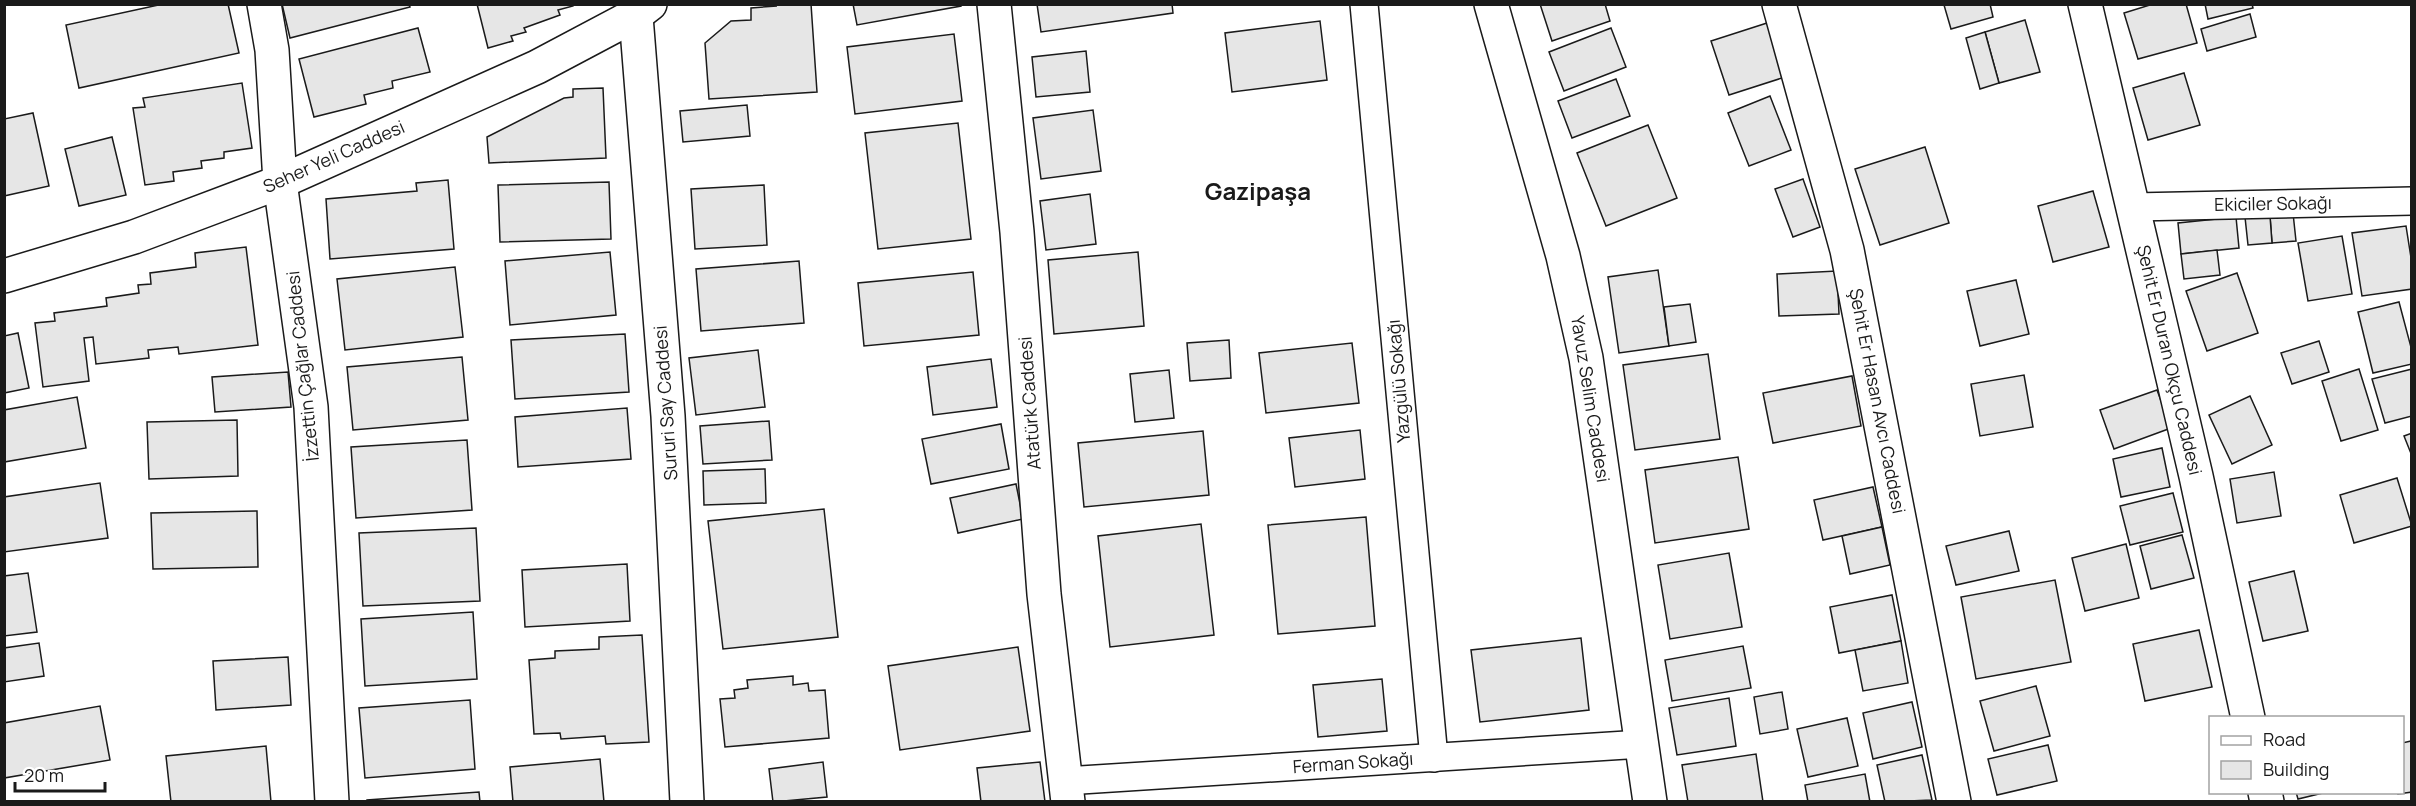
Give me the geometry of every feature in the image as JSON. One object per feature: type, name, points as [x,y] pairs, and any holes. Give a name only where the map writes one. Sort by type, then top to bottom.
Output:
[{"type":"street","name":"İzzettin Çağlar Caddesi","points":[[264,4],[272,50],[280,182],[311,407],[332,801]]},
{"type":"street","name":"Atatürk Caddesi","points":[[994,4],[1017,232],[1044,594],[1066,791]]},
{"type":"street","name":"Yazgülü Sokağı","points":[[1364,4],[1434,758]]},
{"type":"street","name":"Yavuz Selim Caddesi","points":[[1491,4],[1563,256],[1586,358],[1650,801]]},
{"type":"street","name":"Şehit Er Hasan Avcı Caddesi","points":[[1779,4],[1846,250],[1954,801]]},
{"type":"street","name":"Şehit Er Duran Okçu Caddesi","points":[[2085,4],[2196,476],[2248,716]]},
{"type":"street","name":"Seher Yeli Caddesi","points":[[4,276],[134,237],[280,182],[537,67],[641,8]]},
{"type":"street","name":"Sururi Say Caddesi","points":[[641,8],[668,416],[687,801]]},
{"type":"street","name":"Ekiciler Sokağı","points":[[2134,207],[2412,201]]},
{"type":"street","name":"Ferman Sokağı","points":[[1066,791],[1434,758],[1642,744]]},
{"type":"building","points":[[163,4],[228,4],[239,53],[79,88],[66,25]]},
{"type":"building","points":[[282,4],[409,4],[410,7],[290,38]]},
{"type":"building","points":[[477,4],[573,4],[573,6],[558,10],[560,15],[524,28],[526,32],[511,36],[513,41],[488,48]]},
{"type":"building","points":[[775,4],[811,4],[817,92],[709,99],[705,43],[731,21],[751,20],[751,8],[776,6]]},
{"type":"building","points":[[853,4],[961,4],[961,6],[857,25]]},
{"type":"building","points":[[1037,4],[1172,4],[1173,13],[1041,32]]},
{"type":"building","points":[[1540,4],[1605,4],[1610,21],[1552,41]]},
{"type":"building","points":[[1990,4],[1993,17],[1951,29],[1944,5]]},
{"type":"building","points":[[2153,4],[2186,4],[2197,43],[2138,59],[2124,13]]},
{"type":"building","points":[[2205,4],[2252,4],[2253,8],[2208,19]]},
{"type":"building","points":[[2250,14],[2256,37],[2207,51],[2201,29]]},
{"type":"building","points":[[2025,20],[2040,72],[1999,83],[1985,32]]},
{"type":"building","points":[[1320,21],[1327,80],[1232,92],[1225,33]]},
{"type":"building","points":[[1767,23],[1785,77],[1729,95],[1711,41]]},
{"type":"building","points":[[418,28],[430,72],[392,81],[393,88],[364,95],[366,104],[314,117],[299,59]]},
{"type":"building","points":[[1611,28],[1626,67],[1564,91],[1549,52]]},
{"type":"building","points":[[1985,32],[1999,83],[1980,89],[1966,38]]},
{"type":"building","points":[[954,34],[962,101],[855,114],[847,47]]},
{"type":"building","points":[[1086,51],[1090,92],[1036,97],[1032,57]]},
{"type":"building","points":[[2184,73],[2200,125],[2148,140],[2133,88]]},
{"type":"building","points":[[1616,79],[1630,116],[1572,138],[1558,101]]},
{"type":"building","points":[[242,83],[252,148],[224,152],[224,158],[201,161],[202,168],[173,172],[174,181],[145,185],[133,108],[145,107],[143,98]]},
{"type":"building","points":[[603,88],[606,158],[489,163],[487,137],[564,98],[573,97],[573,89]]},
{"type":"building","points":[[1770,96],[1791,150],[1749,166],[1728,113]]},
{"type":"building","points":[[747,105],[750,136],[683,142],[680,111]]},
{"type":"building","points":[[1093,110],[1101,171],[1041,179],[1033,118]]},
{"type":"building","points":[[33,113],[49,186],[4,196],[4,119]]},
{"type":"building","points":[[958,123],[971,239],[878,249],[865,133]]},
{"type":"building","points":[[1648,125],[1677,198],[1606,226],[1577,153]]},
{"type":"building","points":[[112,137],[126,195],[79,206],[65,149]]},
{"type":"building","points":[[1925,147],[1949,223],[1880,245],[1855,169]]},
{"type":"building","points":[[1803,179],[1820,227],[1793,237],[1775,189]]},
{"type":"building","points":[[448,180],[454,249],[330,259],[326,199],[417,191],[416,183]]},
{"type":"building","points":[[609,182],[611,239],[500,242],[498,185]]},
{"type":"building","points":[[764,185],[767,245],[695,249],[691,189]]},
{"type":"building","points":[[2093,191],[2109,247],[2053,262],[2038,206]]},
{"type":"building","points":[[1090,194],[1096,244],[1046,250],[1040,201]]},
{"type":"building","points":[[2293,213],[2296,241],[2272,243],[2270,216]]},
{"type":"building","points":[[2270,216],[2272,243],[2248,245],[2245,217]]},
{"type":"building","points":[[2236,217],[2239,248],[2181,254],[2178,223]]},
{"type":"building","points":[[2406,226],[2412,264],[2412,289],[2362,296],[2352,233]]},
{"type":"building","points":[[2342,236],[2352,294],[2308,301],[2298,243]]},
{"type":"building","points":[[246,247],[258,345],[179,354],[178,347],[148,350],[149,358],[96,364],[93,337],[84,338],[89,381],[43,387],[35,323],[55,321],[54,313],[107,306],[106,298],[139,293],[138,285],[151,284],[150,273],[196,267],[195,253]]},
{"type":"building","points":[[2217,250],[2220,275],[2184,279],[2181,254]]},
{"type":"building","points":[[610,252],[616,315],[510,325],[505,261]]},
{"type":"building","points":[[1138,252],[1144,326],[1054,334],[1048,260]]},
{"type":"building","points":[[799,261],[804,323],[701,331],[696,269]]},
{"type":"building","points":[[455,267],[463,337],[345,350],[337,279]]},
{"type":"building","points":[[1658,270],[1669,346],[1619,353],[1608,277]]},
{"type":"building","points":[[1837,271],[1839,314],[1779,316],[1777,274]]},
{"type":"building","points":[[973,272],[979,335],[864,346],[858,283]]},
{"type":"building","points":[[2237,273],[2258,333],[2207,351],[2186,291]]},
{"type":"building","points":[[2016,280],[2029,334],[1980,346],[1967,291]]},
{"type":"building","points":[[2399,302],[2412,351],[2412,364],[2373,373],[2358,312]]},
{"type":"building","points":[[1690,304],[1696,342],[1669,346],[1664,307]]},
{"type":"building","points":[[18,333],[29,388],[4,393],[4,336]]},
{"type":"building","points":[[625,334],[629,392],[515,399],[511,340]]},
{"type":"building","points":[[1229,340],[1231,378],[1190,381],[1187,343]]},
{"type":"building","points":[[2319,341],[2329,372],[2292,384],[2281,353]]},
{"type":"building","points":[[1352,343],[1359,403],[1266,413],[1259,353]]},
{"type":"building","points":[[758,350],[765,407],[696,415],[689,358]]},
{"type":"building","points":[[1708,354],[1720,439],[1635,450],[1623,365]]},
{"type":"building","points":[[462,357],[468,420],[353,430],[347,367]]},
{"type":"building","points":[[991,359],[997,407],[933,415],[927,367]]},
{"type":"building","points":[[2359,369],[2378,430],[2341,441],[2322,381]]},
{"type":"building","points":[[2412,369],[2412,416],[2385,423],[2372,379]]},
{"type":"building","points":[[1169,370],[1174,418],[1135,422],[1130,374]]},
{"type":"building","points":[[288,372],[291,407],[215,412],[212,377]]},
{"type":"building","points":[[2024,375],[2033,427],[1980,436],[1971,384]]},
{"type":"building","points":[[1852,376],[1861,426],[1773,443],[1763,393]]},
{"type":"building","points":[[2157,390],[2171,428],[2114,449],[2100,410]]},
{"type":"building","points":[[2250,396],[2272,445],[2232,464],[2209,415]]},
{"type":"building","points":[[77,397],[86,448],[4,462],[4,410]]},
{"type":"building","points":[[627,408],[631,459],[518,467],[515,417]]},
{"type":"building","points":[[237,420],[238,476],[149,479],[147,422]]},
{"type":"building","points":[[769,421],[772,460],[703,464],[700,426]]},
{"type":"building","points":[[1001,424],[1009,469],[931,484],[922,439]]},
{"type":"building","points":[[1360,430],[1365,479],[1295,487],[1289,438]]},
{"type":"building","points":[[1203,431],[1209,495],[1084,507],[1078,443]]},
{"type":"building","points":[[2412,433],[2412,456],[2404,436]]},
{"type":"building","points":[[467,440],[472,510],[356,518],[351,447]]},
{"type":"building","points":[[2162,448],[2170,487],[2121,497],[2113,459]]},
{"type":"building","points":[[1738,457],[1749,529],[1655,543],[1645,470]]},
{"type":"building","points":[[765,469],[766,503],[704,505],[703,471]]},
{"type":"building","points":[[2274,472],[2281,516],[2237,523],[2230,479]]},
{"type":"building","points":[[2397,478],[2412,526],[2354,543],[2340,495]]},
{"type":"building","points":[[100,483],[108,538],[4,552],[4,497]]},
{"type":"building","points":[[1016,484],[1023,519],[958,533],[950,498]]},
{"type":"building","points":[[1873,487],[1882,527],[1823,540],[1814,500]]},
{"type":"building","points":[[2173,493],[2183,532],[2130,545],[2120,506]]},
{"type":"building","points":[[824,509],[838,637],[723,649],[708,521]]},
{"type":"building","points":[[257,511],[258,567],[153,569],[151,513]]},
{"type":"building","points":[[1366,517],[1375,626],[1278,634],[1268,525]]},
{"type":"building","points":[[1201,524],[1214,635],[1110,647],[1098,536]]},
{"type":"building","points":[[1882,527],[1890,565],[1850,574],[1842,536]]},
{"type":"building","points":[[476,528],[480,601],[363,606],[359,533]]},
{"type":"building","points":[[2009,531],[2019,571],[1956,585],[1946,546]]},
{"type":"building","points":[[2182,535],[2194,578],[2151,589],[2140,546]]},
{"type":"building","points":[[2126,544],[2139,598],[2085,611],[2072,558]]},
{"type":"building","points":[[1729,553],[1742,627],[1670,639],[1658,565]]},
{"type":"building","points":[[627,564],[630,621],[525,627],[522,570]]},
{"type":"building","points":[[2294,571],[2308,631],[2263,641],[2249,582]]},
{"type":"building","points":[[28,573],[37,632],[4,636],[4,576]]},
{"type":"building","points":[[2055,580],[2071,662],[1976,679],[1961,597]]},
{"type":"building","points":[[1892,595],[1901,641],[1839,653],[1830,607]]},
{"type":"building","points":[[473,612],[477,679],[365,686],[361,619]]},
{"type":"building","points":[[2199,630],[2212,687],[2145,701],[2133,644]]},
{"type":"building","points":[[642,635],[649,742],[606,744],[605,736],[561,739],[560,733],[534,734],[529,660],[555,658],[555,651],[599,649],[599,637]]},
{"type":"building","points":[[1581,638],[1589,710],[1480,722],[1471,650]]},
{"type":"building","points":[[1901,641],[1908,683],[1863,691],[1855,650]]},
{"type":"building","points":[[39,643],[44,676],[4,682],[4,648]]},
{"type":"building","points":[[1743,646],[1751,688],[1672,701],[1665,660]]},
{"type":"building","points":[[1018,647],[1030,731],[900,750],[888,666]]},
{"type":"building","points":[[288,657],[291,705],[216,710],[213,661]]},
{"type":"building","points":[[793,676],[793,685],[808,683],[809,691],[825,690],[829,738],[725,747],[720,699],[735,698],[734,690],[748,688],[747,680]]},
{"type":"building","points":[[1382,679],[1387,731],[1318,737],[1313,685]]},
{"type":"building","points":[[2036,686],[2050,736],[1994,751],[1980,701]]},
{"type":"building","points":[[1782,692],[1788,729],[1760,734],[1754,697]]},
{"type":"building","points":[[1729,698],[1736,746],[1677,755],[1669,708]]},
{"type":"building","points":[[470,700],[475,769],[365,778],[359,708]]},
{"type":"building","points":[[1912,702],[1922,747],[1873,759],[1863,713]]},
{"type":"building","points":[[100,706],[110,760],[4,778],[4,723]]},
{"type":"building","points":[[1847,718],[1858,766],[1808,777],[1797,729]]},
{"type":"building","points":[[2411,741],[2412,792],[2404,793],[2404,743]]},
{"type":"building","points":[[2048,745],[2057,781],[1997,795],[1988,759]]},
{"type":"building","points":[[266,746],[271,802],[171,802],[166,756]]},
{"type":"building","points":[[1756,754],[1763,802],[1688,802],[1682,765]]},
{"type":"building","points":[[1922,755],[1932,800],[1885,802],[1877,765]]},
{"type":"building","points":[[600,759],[604,802],[513,802],[510,767]]},
{"type":"building","points":[[823,762],[827,797],[773,802],[769,769]]},
{"type":"building","points":[[1040,762],[1045,802],[981,802],[977,768]]},
{"type":"building","points":[[1865,774],[1870,802],[1808,802],[1805,785]]},
{"type":"building","points":[[479,792],[480,802],[367,802],[367,800]]},
{"type":"building","points":[[2297,794],[2319,794],[2298,799]]},
{"type":"district","name":"Gazipaşa","points":[[1258,192]]}]
